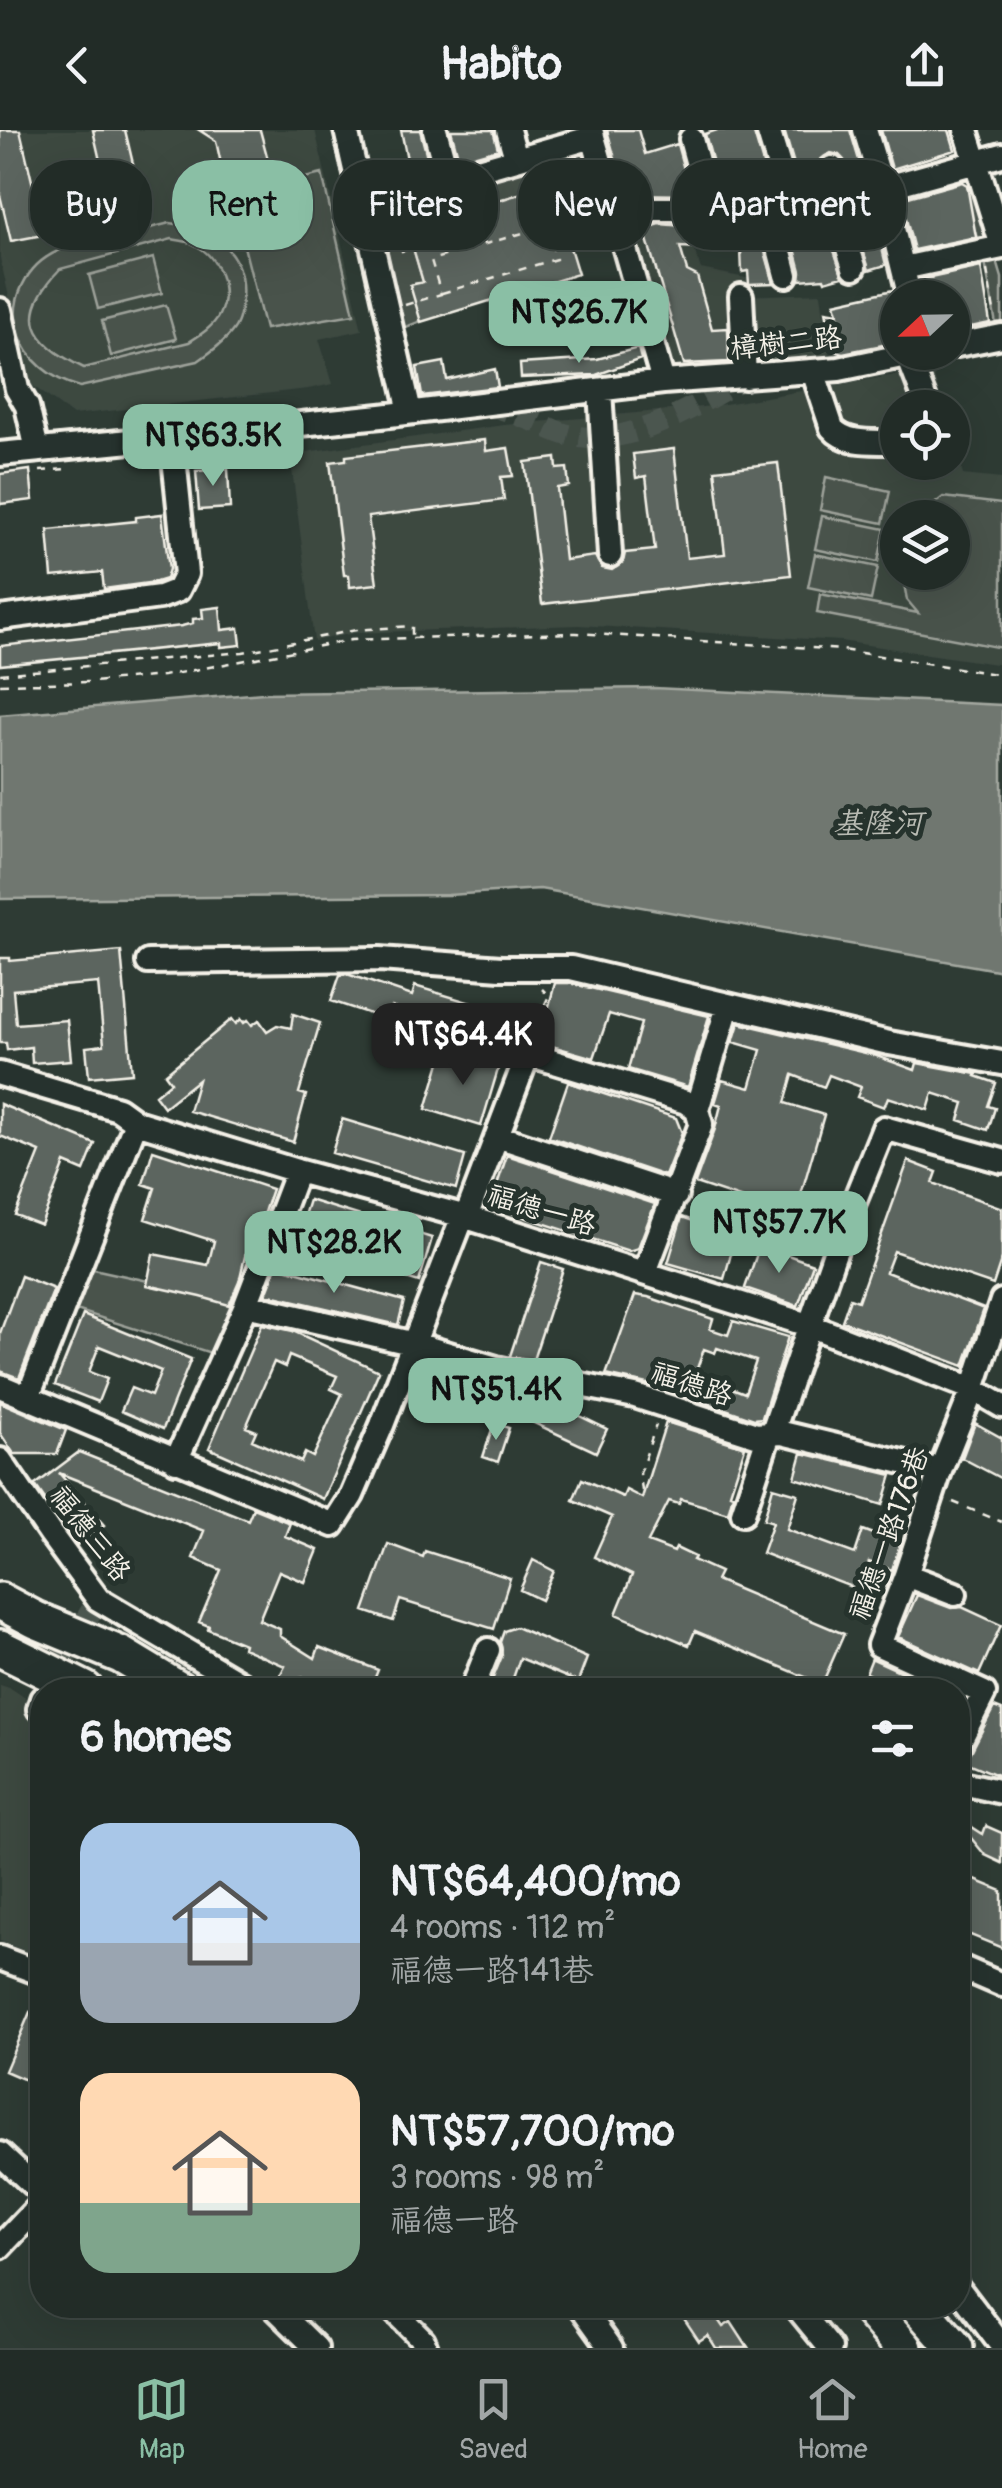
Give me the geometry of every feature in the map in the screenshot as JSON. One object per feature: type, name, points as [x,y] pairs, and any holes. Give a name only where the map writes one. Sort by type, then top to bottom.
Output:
[{"type":"highway","points":[[0,1576],[159,1678]]},
{"type":"highway","points":[[0,1601],[121,1655]]},
{"type":"highway","points":[[0,1648],[61,1678]]},
{"type":"highway","points":[[852,2318],[877,2348]]},
{"type":"highway","points":[[878,2318],[904,2348]]},
{"type":"highway","points":[[928,2318],[954,2348]]},
{"type":"street","points":[[346,130],[353,160]]},
{"type":"street","points":[[436,130],[444,160]]},
{"type":"street","points":[[508,130],[516,158]]},
{"type":"street","points":[[768,130],[773,160]]},
{"type":"street","points":[[864,130],[873,160]]},
{"type":"street","points":[[903,268],[1002,247],[966,130]]},
{"type":"street","points":[[498,163],[593,138]]},
{"type":"street","points":[[691,139],[697,160]]},
{"type":"street","points":[[906,181],[1002,155]]},
{"type":"street","points":[[374,250],[410,412]]},
{"type":"street","points":[[625,250],[663,382]]},
{"type":"street","points":[[784,250],[786,275]]},
{"type":"street","points":[[848,250],[854,267]]},
{"type":"street","points":[[898,250],[906,280]]},
{"type":"street","points":[[742,296],[744,377]]},
{"type":"street","points":[[0,310],[37,450]]},
{"type":"street","points":[[970,342],[1002,336]]},
{"type":"street","name":"樟樹二路","points":[[0,454],[663,382],[840,369],[880,361]]},
{"type":"street","points":[[812,371],[837,434],[846,440],[880,441]]},
{"type":"street","points":[[600,390],[610,554]]},
{"type":"street","points":[[0,618],[160,597],[178,590],[186,574],[172,438]]},
{"type":"street","points":[[148,962],[380,959],[501,968],[571,968],[890,1044],[1002,1062]]},
{"type":"street","points":[[645,1272],[700,1124],[697,1110],[725,1016]]},
{"type":"street","points":[[0,1386],[333,1525],[352,1495],[415,1344],[528,1054],[686,1102],[697,1110]]},
{"type":"street","name":"福德一路","points":[[0,1074],[118,1109],[136,1122],[464,1216],[811,1326],[972,1389],[1002,1406]]},
{"type":"street","points":[[28,1397],[136,1122]]},
{"type":"street","points":[[744,1512],[842,1232],[884,1128],[1002,1161]]},
{"type":"street","points":[[496,1136],[676,1194]]},
{"type":"street","points":[[176,1461],[246,1305],[297,1171]]},
{"type":"street","name":"福德一路176巷","points":[[952,1678],[880,1645],[1002,1301]]},
{"type":"street","name":"福德路","points":[[246,1305],[415,1344],[496,1368],[594,1386],[756,1435],[782,1433],[936,1483]]},
{"type":"street","name":"福德三路","points":[[0,1460],[98,1599],[232,1678]]},
{"type":"street","points":[[906,1576],[955,1594]]},
{"type":"street","points":[[477,1678],[488,1650]]},
{"type":"street","name":"福德一路176巷","points":[[970,1687],[984,1693],[970,1720]]},
{"type":"street","points":[[970,1785],[1002,1792]]},
{"type":"street","points":[[0,1958],[30,1969]]},
{"type":"street","points":[[970,1971],[1002,1985]]},
{"type":"street","points":[[0,2154],[30,2179]]},
{"type":"street","points":[[0,2247],[30,2202]]},
{"type":"street","points":[[970,2298],[993,2318],[1002,2346]]},
{"type":"street","points":[[285,2318],[316,2348]]},
{"type":"street","points":[[401,2318],[426,2348]]},
{"type":"street","points":[[589,2318],[611,2348]]},
{"type":"street","points":[[806,2318],[830,2348]]},
{"type":"path","points":[[498,200],[563,181],[593,138]]},
{"type":"path","points":[[441,294],[431,260],[466,250]]},
{"type":"path","points":[[415,302],[556,259],[554,250]]},
{"type":"path","points":[[0,674],[243,652],[356,630],[412,626],[412,638]]},
{"type":"path","points":[[0,684],[163,676],[351,640],[576,633],[842,650],[1002,675]]},
{"type":"path","points":[[528,967],[533,980],[549,996],[534,1037],[534,1056]]},
{"type":"path","points":[[642,1491],[640,1473],[663,1405]]},
{"type":"path","points":[[936,1483],[1002,1522]]},
{"type":"shaded area","points":[[0,130],[315,130],[333,207],[333,250],[343,250],[362,330],[319,339],[333,384],[73,415],[29,383],[0,258]]},
{"type":"shaded area","points":[[595,146],[599,160],[545,160]]},
{"type":"shaded area","points":[[518,168],[518,195],[498,201],[498,173]]},
{"type":"shaded area","points":[[322,174],[333,222],[333,250],[339,250],[354,314],[265,329],[245,250],[313,250],[313,176]]},
{"type":"shaded area","points":[[975,187],[1002,278],[1002,328],[997,330],[983,251],[957,191]]},
{"type":"shaded area","points":[[652,216],[672,216],[672,250],[694,250],[701,269],[751,279],[741,296],[821,293],[830,362],[667,375],[632,250],[652,250]]},
{"type":"shaded area","points":[[172,223],[172,239],[152,244],[152,227]]},
{"type":"shaded area","points":[[60,250],[131,250],[60,269],[38,301],[34,314],[41,338],[84,368],[189,342],[210,327],[222,306],[223,285],[216,266],[203,250],[228,250],[233,256],[242,282],[239,319],[230,334],[198,361],[80,387],[43,368],[19,334],[16,309],[22,285],[47,257]]},
{"type":"shaded area","points":[[383,250],[414,250],[423,282],[411,285],[421,321],[401,329]]},
{"type":"shaded area","points":[[153,258],[162,293],[98,309],[89,275]]},
{"type":"shaded area","points":[[166,305],[176,339],[111,356],[102,321]]},
{"type":"shaded area","points":[[913,372],[933,372],[938,390],[880,390],[880,480],[970,480],[970,476],[1002,479],[1002,665],[840,641],[578,625],[354,633],[314,641],[290,454],[504,425],[713,406]]},
{"type":"shaded area","points":[[826,477],[890,491],[888,500],[880,500],[880,522],[820,510]]},
{"type":"shaded area","points":[[970,500],[1002,504],[1002,648],[817,613],[820,594],[918,613],[907,600],[905,590],[970,590]]},
{"type":"shaded area","points":[[822,516],[880,528],[878,562],[815,549]]},
{"type":"shaded area","points":[[815,554],[878,567],[871,600],[808,587]]},
{"type":"shaded area","points":[[89,1268],[239,1301],[214,1354],[76,1310]]},
{"type":"shaded area","points":[[0,1685],[30,1701],[30,1953],[0,1941]]},
{"type":"water","name":"基隆河","points":[[654,688],[1002,705],[1002,971],[540,889],[448,895],[0,899],[0,715],[263,693]]},
{"type":"building","points":[[0,130],[20,130],[30,173],[30,237],[11,241],[0,195]]},
{"type":"building","points":[[93,130],[125,130],[132,160],[100,160]]},
{"type":"building","points":[[199,130],[260,130],[268,160],[220,160],[216,141]]},
{"type":"building","points":[[401,130],[420,130],[428,160],[407,160]]},
{"type":"building","points":[[451,130],[493,130],[498,149],[459,160]]},
{"type":"building","points":[[607,130],[638,130],[645,154],[677,144],[681,160],[672,160],[672,195],[652,194],[652,160],[615,160]]},
{"type":"building","points":[[753,130],[762,160],[712,160],[705,134]]},
{"type":"building","points":[[784,130],[850,130],[859,160],[844,160],[831,153],[820,160],[793,160]]},
{"type":"building","points":[[881,130],[949,130],[955,150],[906,165],[906,160],[889,160]]},
{"type":"building","points":[[962,182],[967,185],[976,237],[914,250],[906,219],[906,198]]},
{"type":"building","points":[[518,194],[518,250],[571,250],[578,274],[421,322],[410,285],[423,282],[414,250],[498,250],[498,200]]},
{"type":"building","points":[[672,225],[672,250],[681,250],[687,271],[697,276],[712,329],[728,328],[729,362],[684,364],[650,250],[652,226]]},
{"type":"building","points":[[741,250],[764,250],[774,283],[749,284],[748,271],[742,272]]},
{"type":"building","points":[[795,250],[834,250],[843,276],[825,281],[800,280]]},
{"type":"building","points":[[863,250],[882,250],[886,265],[869,270]]},
{"type":"building","points":[[981,267],[990,323],[970,327],[970,280],[921,280]]},
{"type":"building","points":[[880,293],[880,346],[843,353],[834,351],[826,311],[838,313],[835,303]]},
{"type":"building","points":[[638,348],[641,359],[596,375],[521,378],[520,364],[597,359]]},
{"type":"building","points":[[444,362],[447,380],[495,369],[498,387],[422,396],[417,367]]},
{"type":"building","points":[[485,440],[486,451],[508,448],[513,476],[501,477],[504,500],[368,517],[377,584],[350,587],[349,575],[344,575],[330,462],[346,460],[346,456]]},
{"type":"building","points":[[674,449],[687,558],[725,554],[715,470],[778,463],[791,575],[542,604],[525,462],[556,458],[557,469],[567,468],[569,486],[557,488],[565,560],[595,556],[602,568],[612,570],[623,562],[625,553],[655,550],[646,476],[636,478],[633,454]]},
{"type":"building","points":[[228,469],[230,508],[199,510],[196,471]]},
{"type":"building","points":[[30,470],[33,500],[0,504],[0,474]]},
{"type":"building","points":[[162,514],[169,569],[166,579],[104,589],[102,572],[52,577],[48,530],[136,521],[136,517]]},
{"type":"building","points":[[220,607],[222,630],[239,628],[241,645],[221,647],[221,643],[0,665],[0,646],[182,626],[203,618],[202,609]]},
{"type":"building","points":[[121,951],[132,1073],[89,1077],[86,1047],[104,1045],[98,983],[13,990],[16,1024],[67,1020],[71,1060],[32,1063],[31,1047],[7,1050],[6,1043],[0,1043],[0,958],[10,961]]},
{"type":"building","points":[[340,975],[412,996],[415,986],[544,1025],[555,983],[709,1016],[688,1087],[628,1069],[641,1023],[609,1014],[594,1058],[499,1031],[497,1038],[392,1007],[388,1020],[331,1001]]},
{"type":"building","points":[[293,1014],[320,1023],[299,1093],[306,1095],[293,1142],[189,1111],[198,1080],[164,1107],[155,1095],[171,1082],[165,1074],[232,1019],[236,1024],[241,1019],[244,1023],[248,1020],[252,1025],[259,1020],[267,1031],[277,1025],[291,1028]]},
{"type":"building","points":[[739,1023],[874,1055],[915,1070],[917,1063],[977,1074],[996,1083],[988,1106],[995,1108],[988,1130],[959,1120],[964,1103],[933,1093],[928,1110],[888,1097],[884,1107],[857,1097],[861,1087],[829,1075],[824,1087],[793,1075],[785,1103],[824,1115],[791,1229],[748,1216],[752,1202],[695,1183],[715,1129],[721,1105],[715,1103],[722,1080],[750,1088],[761,1050],[733,1042]]},
{"type":"building","points":[[444,1049],[499,1066],[481,1126],[426,1109]]},
{"type":"building","points":[[568,1082],[676,1118],[682,1133],[665,1176],[549,1137]]},
{"type":"building","points":[[0,1104],[95,1144],[84,1171],[65,1163],[41,1225],[15,1215],[40,1152],[0,1136]]},
{"type":"building","points":[[342,1119],[465,1156],[456,1189],[332,1153]]},
{"type":"building","points":[[153,1150],[272,1189],[229,1305],[147,1285],[153,1254],[208,1265],[214,1241],[145,1219],[155,1188],[143,1184]]},
{"type":"building","points":[[507,1155],[655,1204],[638,1248],[629,1251],[490,1206]]},
{"type":"building","points":[[908,1161],[937,1172],[933,1183],[1002,1208],[1002,1258],[993,1285],[894,1251],[886,1272],[984,1309],[964,1366],[842,1321],[850,1298],[858,1301]]},
{"type":"building","points":[[309,1200],[432,1238],[419,1282],[295,1244]]},
{"type":"building","points":[[682,1217],[736,1236],[724,1279],[668,1263]]},
{"type":"building","points":[[760,1245],[813,1264],[798,1306],[745,1288]]},
{"type":"building","points":[[541,1262],[563,1269],[533,1360],[510,1356]]},
{"type":"building","points":[[277,1266],[404,1301],[398,1325],[266,1294]]},
{"type":"building","points":[[21,1276],[54,1289],[19,1378],[0,1371],[0,1333]]},
{"type":"building","points":[[635,1295],[713,1319],[710,1329],[728,1335],[733,1321],[788,1337],[762,1418],[754,1419],[665,1388],[606,1375]],"holes":[[[717,1348],[756,1361],[745,1393],[695,1374],[704,1349],[715,1353]]]},
{"type":"building","points":[[83,1315],[191,1359],[163,1429],[121,1411],[131,1388],[151,1396],[161,1371],[99,1346],[89,1372],[107,1379],[98,1402],[55,1385]]},
{"type":"building","points":[[262,1324],[293,1331],[379,1371],[323,1499],[209,1448]],"holes":[[[289,1356],[337,1376],[331,1389],[342,1394],[313,1457],[305,1453],[301,1462],[252,1440],[256,1431],[246,1427],[274,1362],[285,1367]]]},
{"type":"building","points":[[530,1392],[607,1429],[596,1452],[519,1416]]},
{"type":"building","points":[[0,1402],[66,1430],[57,1454],[14,1454],[0,1433]]},
{"type":"building","points":[[666,1422],[745,1447],[730,1493],[733,1494],[728,1513],[681,1499],[679,1504],[669,1501],[648,1542],[674,1552],[676,1548],[720,1572],[716,1580],[844,1634],[825,1678],[808,1678],[695,1631],[689,1645],[616,1614],[632,1575],[594,1557],[612,1517],[573,1500],[582,1479],[623,1497],[626,1490],[642,1498]]},
{"type":"building","points":[[494,1423],[509,1428],[498,1462],[483,1457]]},
{"type":"building","points":[[975,1423],[1002,1438],[1002,1479],[962,1458]]},
{"type":"building","points":[[79,1452],[248,1520],[253,1508],[290,1523],[285,1536],[318,1550],[305,1582],[279,1571],[259,1620],[280,1629],[280,1636],[315,1658],[319,1647],[378,1670],[375,1678],[279,1678],[285,1666],[243,1648],[244,1644],[199,1622],[221,1570],[193,1558],[204,1531],[59,1473],[104,1525],[77,1545],[35,1485]]},
{"type":"building","points":[[802,1453],[892,1475],[883,1505],[795,1478]]},
{"type":"building","points":[[773,1487],[798,1494],[787,1529],[855,1554],[863,1530],[900,1544],[892,1570],[869,1562],[859,1590],[762,1553],[773,1522],[764,1519]]},
{"type":"building","points":[[388,1544],[423,1557],[425,1551],[510,1578],[494,1629],[400,1600],[393,1621],[364,1611]]},
{"type":"building","points":[[533,1560],[554,1571],[541,1600],[520,1590]]},
{"type":"building","points":[[917,1595],[951,1608],[962,1607],[1001,1625],[979,1674],[898,1637]]},
{"type":"building","points":[[516,1627],[587,1658],[580,1678],[568,1678],[520,1658],[513,1678],[493,1678],[502,1656],[500,1642],[504,1631]]},
{"type":"building","points":[[872,1658],[915,1678],[877,1678],[866,1673]]},
{"type":"building","points":[[994,1707],[1002,1710],[1002,1777],[970,1764],[971,1752]]},
{"type":"building","points":[[970,1826],[983,1834],[986,1826],[1002,1833],[1002,1863],[985,1855],[970,1837]]},
{"type":"building","points":[[970,1878],[1002,1891],[1002,1948],[970,1935]]},
{"type":"building","points":[[30,2012],[30,2082],[5,2071]]},
{"type":"building","points":[[684,2318],[717,2318],[723,2327],[731,2322],[748,2348],[716,2348],[708,2335],[699,2341]]},
{"type":"tunnel","points":[[487,403],[568,435],[614,436],[660,422],[745,377]]},
{"type":"tunnel","points":[[53,1678],[98,1599]]}]
